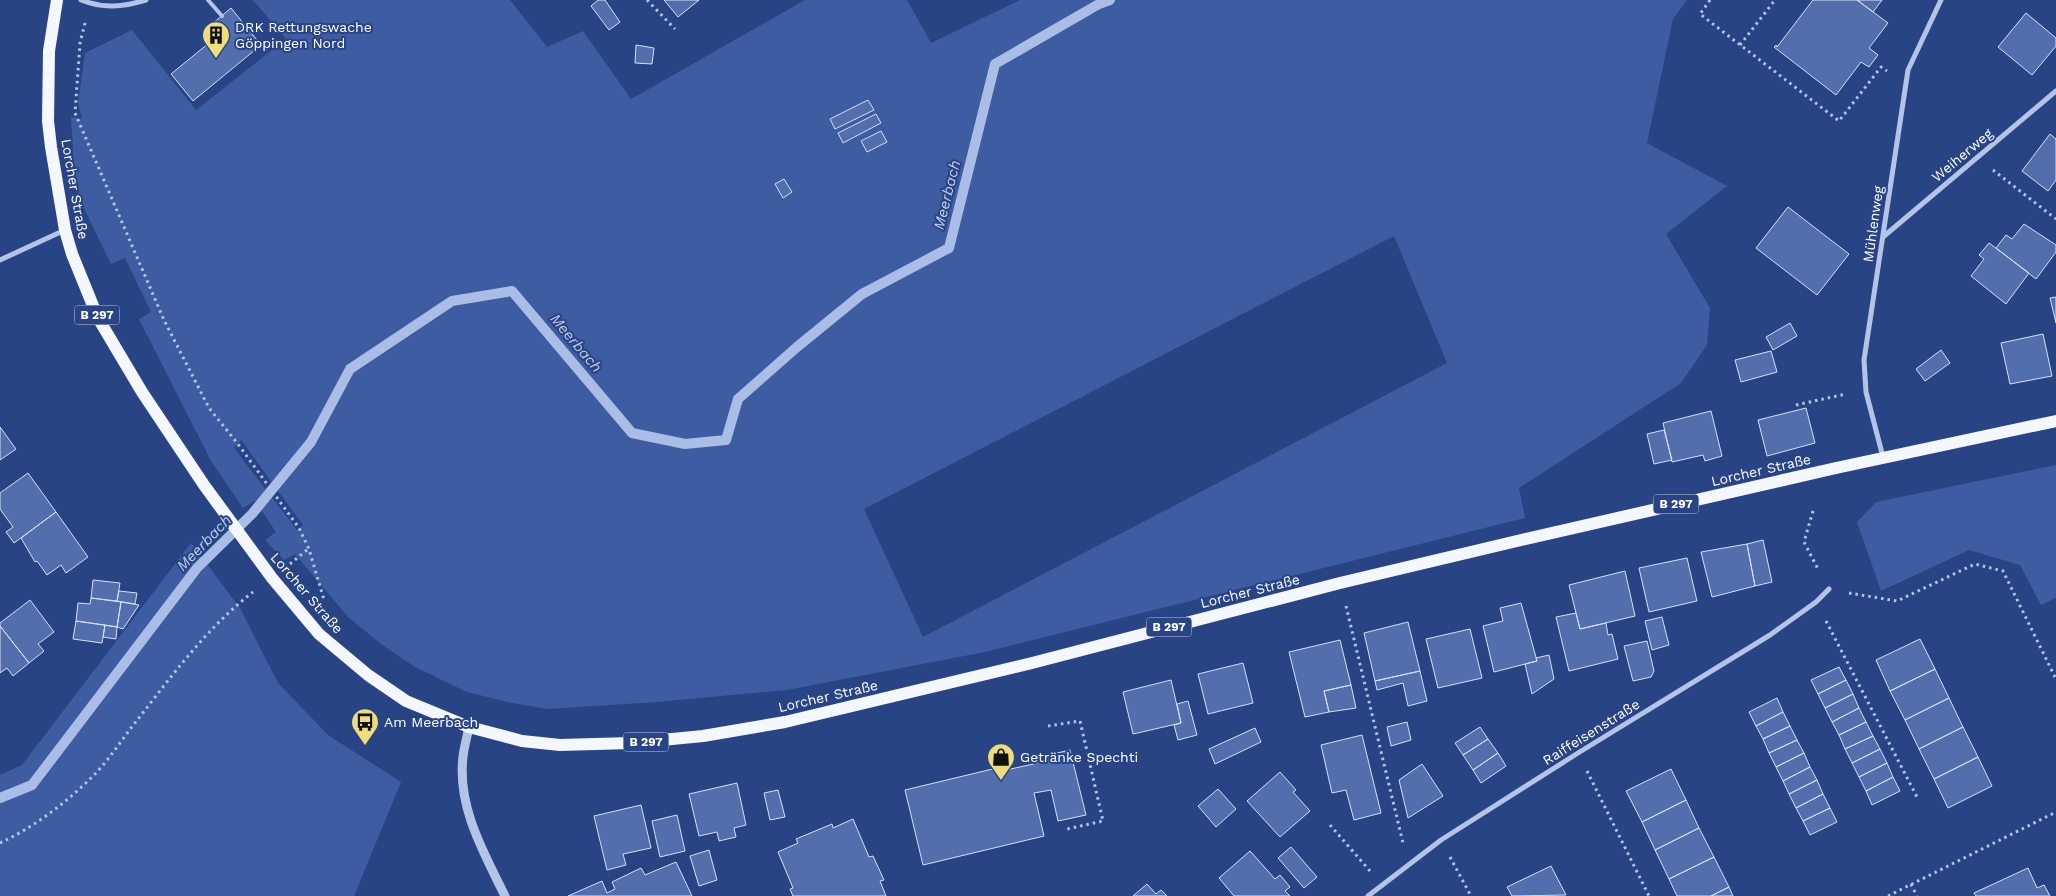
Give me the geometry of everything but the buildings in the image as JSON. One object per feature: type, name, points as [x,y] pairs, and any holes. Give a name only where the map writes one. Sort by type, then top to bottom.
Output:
[{"type":"main road","name":"Lorcher Straße","points":[[57,0],[50,51],[48,121],[65,230],[72,254],[98,318],[142,392],[204,485],[272,578],[319,634],[368,675],[406,701],[469,726],[522,741],[560,744],[631,743],[703,736],[785,722],[994,672],[1340,583],[1517,541],[2056,421]]},
{"type":"street","points":[[81,0],[96,6],[128,5],[146,0]]},
{"type":"street","name":"Mühlenweg","points":[[1883,458],[1866,390],[1864,360],[1884,237],[1894,151],[1908,70],[1941,0]]},
{"type":"street","name":"Weiherweg","points":[[1884,237],[2056,90]]},
{"type":"street","points":[[0,260],[65,230]]},
{"type":"street","name":"Raiffeisenstraße","points":[[1368,896],[1441,840],[1770,635],[1816,602],[1829,589]]},
{"type":"street","points":[[469,726],[462,758],[463,790],[476,835],[504,896]]},
{"type":"lane","points":[[208,0],[222,16]]},
{"type":"path","points":[[647,0],[675,29]]},
{"type":"path","points":[[1710,0],[1700,14],[1839,121],[1881,67]]},
{"type":"path","points":[[1740,45],[1775,0]]},
{"type":"path","points":[[89,3],[80,43],[75,113],[164,320],[209,408],[300,528],[309,549]]},
{"type":"path","points":[[1977,158],[2056,219]]},
{"type":"path","points":[[1796,405],[1866,390]]},
{"type":"path","points":[[1813,510],[1804,542],[1829,589],[1897,601],[1974,564],[2003,572],[2055,674],[2056,680]]},
{"type":"path","points":[[1340,583],[1408,864]]},
{"type":"path","points":[[0,843],[19,834],[60,806],[94,776],[171,678],[214,628],[242,601]]},
{"type":"path","points":[[1816,602],[1917,797]]},
{"type":"path","points":[[1048,726],[1080,721],[1103,821],[1067,829]]},
{"type":"path","points":[[1578,753],[1649,896]]},
{"type":"path","points":[[1888,896],[2056,812]]},
{"type":"path","points":[[1330,825],[1381,885]]},
{"type":"path","points":[[1441,840],[1471,896]]},
{"type":"path","points":[[1911,884],[1916,896]]},
{"type":"shaded area","points":[[253,0],[510,0],[547,47],[583,31],[631,99],[805,0],[907,0],[931,43],[1020,0],[1687,0],[1673,19],[1647,143],[1727,186],[1666,234],[1710,308],[1707,345],[1681,383],[1519,488],[1525,518],[985,652],[787,690],[657,702],[547,709],[507,702],[467,692],[415,667],[381,644],[348,617],[295,554],[284,560],[265,540],[276,532],[255,501],[243,508],[211,461],[139,319],[151,312],[125,258],[111,264],[80,200],[74,170],[71,117],[82,119],[78,103],[85,53],[132,30],[196,110],[286,39]],"holes":[[[1394,236],[1447,363],[923,637],[864,509]],[[241,440],[303,525],[297,530],[234,448]]]},
{"type":"shaded area","points":[[2056,465],[2056,598],[2041,605],[2020,565],[1969,550],[1881,591],[1857,522],[1876,502]]},
{"type":"shaded area","points":[[191,543],[240,608],[278,683],[328,735],[401,782],[354,896],[0,896],[0,775],[22,765]]},
{"type":"waterway","name":"Meerbach","points":[[0,798],[32,785],[197,568],[252,514],[311,442],[350,369],[452,301],[512,291],[632,433],[685,444],[726,440],[738,399],[797,347],[862,294],[949,248],[995,64],[1099,4],[1110,0]]},
{"type":"place","name":"DRK Rettungswache Göppingen Nord","points":[[216,59]]},
{"type":"place","name":"Am Meerbach","points":[[365,746]]},
{"type":"place","name":"Getränke Spechti","points":[[1001,781]]}]
